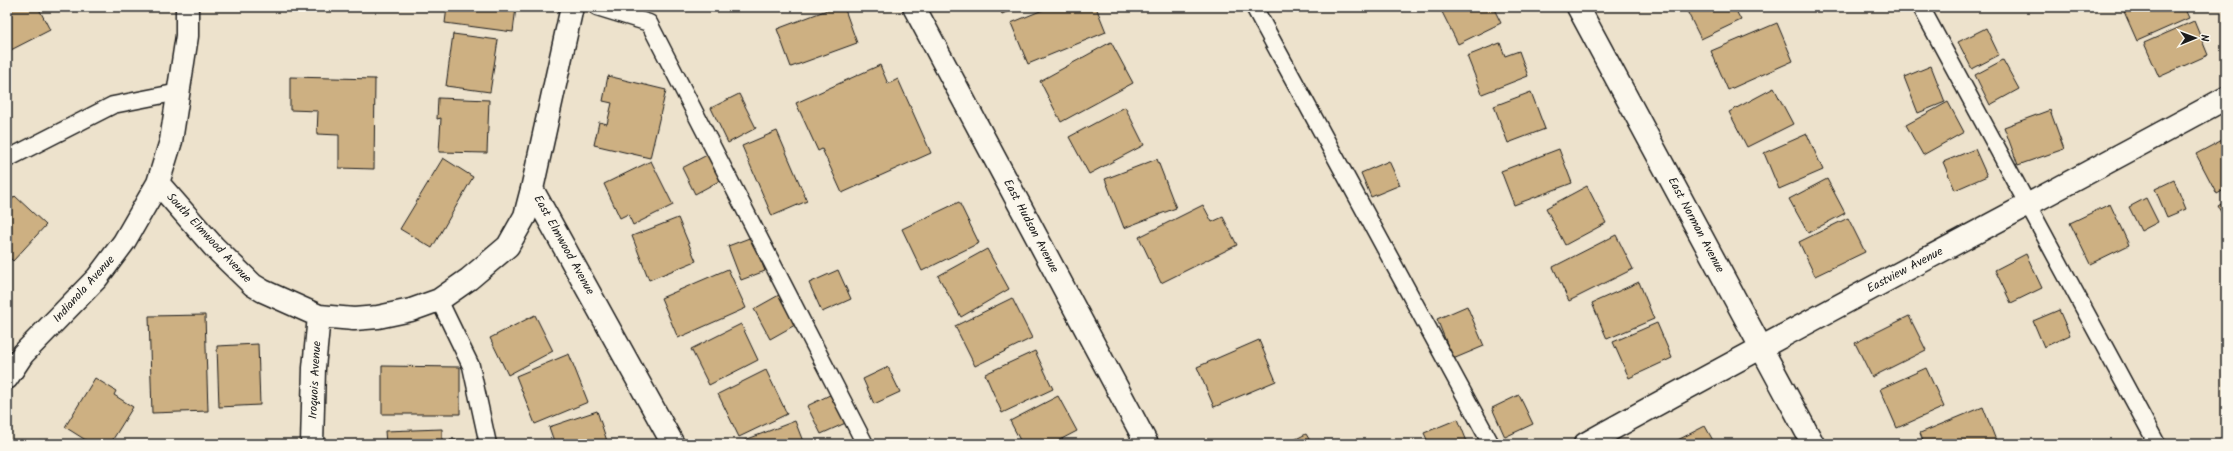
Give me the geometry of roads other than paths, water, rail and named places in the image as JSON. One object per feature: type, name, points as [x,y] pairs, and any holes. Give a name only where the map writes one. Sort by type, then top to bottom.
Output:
[{"type":"street","name":"Indianola Avenue","points":[[7,378],[23,354],[97,278],[124,242],[158,183],[171,141],[187,36],[187,7]]},
{"type":"street","name":"East Elmwood Avenue","points":[[572,7],[532,189],[673,444]]},
{"type":"street","name":"East Hudson Avenue","points":[[914,7],[1148,444]]},
{"type":"street","name":"East Norman Avenue","points":[[1578,7],[1813,444]]},
{"type":"street","name":"Eastview Avenue","points":[[1585,444],[1761,346],[2028,206],[2226,98]]},
{"type":"street","name":"South Elmwood Avenue","points":[[158,183],[214,247],[253,285],[319,316],[354,319],[378,317],[411,310],[439,300],[469,279],[508,246],[525,216],[532,189]]},
{"type":"street","name":"Iroquois Avenue","points":[[312,444],[314,368],[319,316]]},
{"type":"lane","points":[[597,7],[649,23],[865,444]]},
{"type":"lane","points":[[1254,7],[1491,444]]},
{"type":"lane","points":[[1921,7],[2157,444]]},
{"type":"lane","points":[[7,159],[113,105],[179,92]]},
{"type":"lane","points":[[439,300],[471,366],[488,444]]}]
